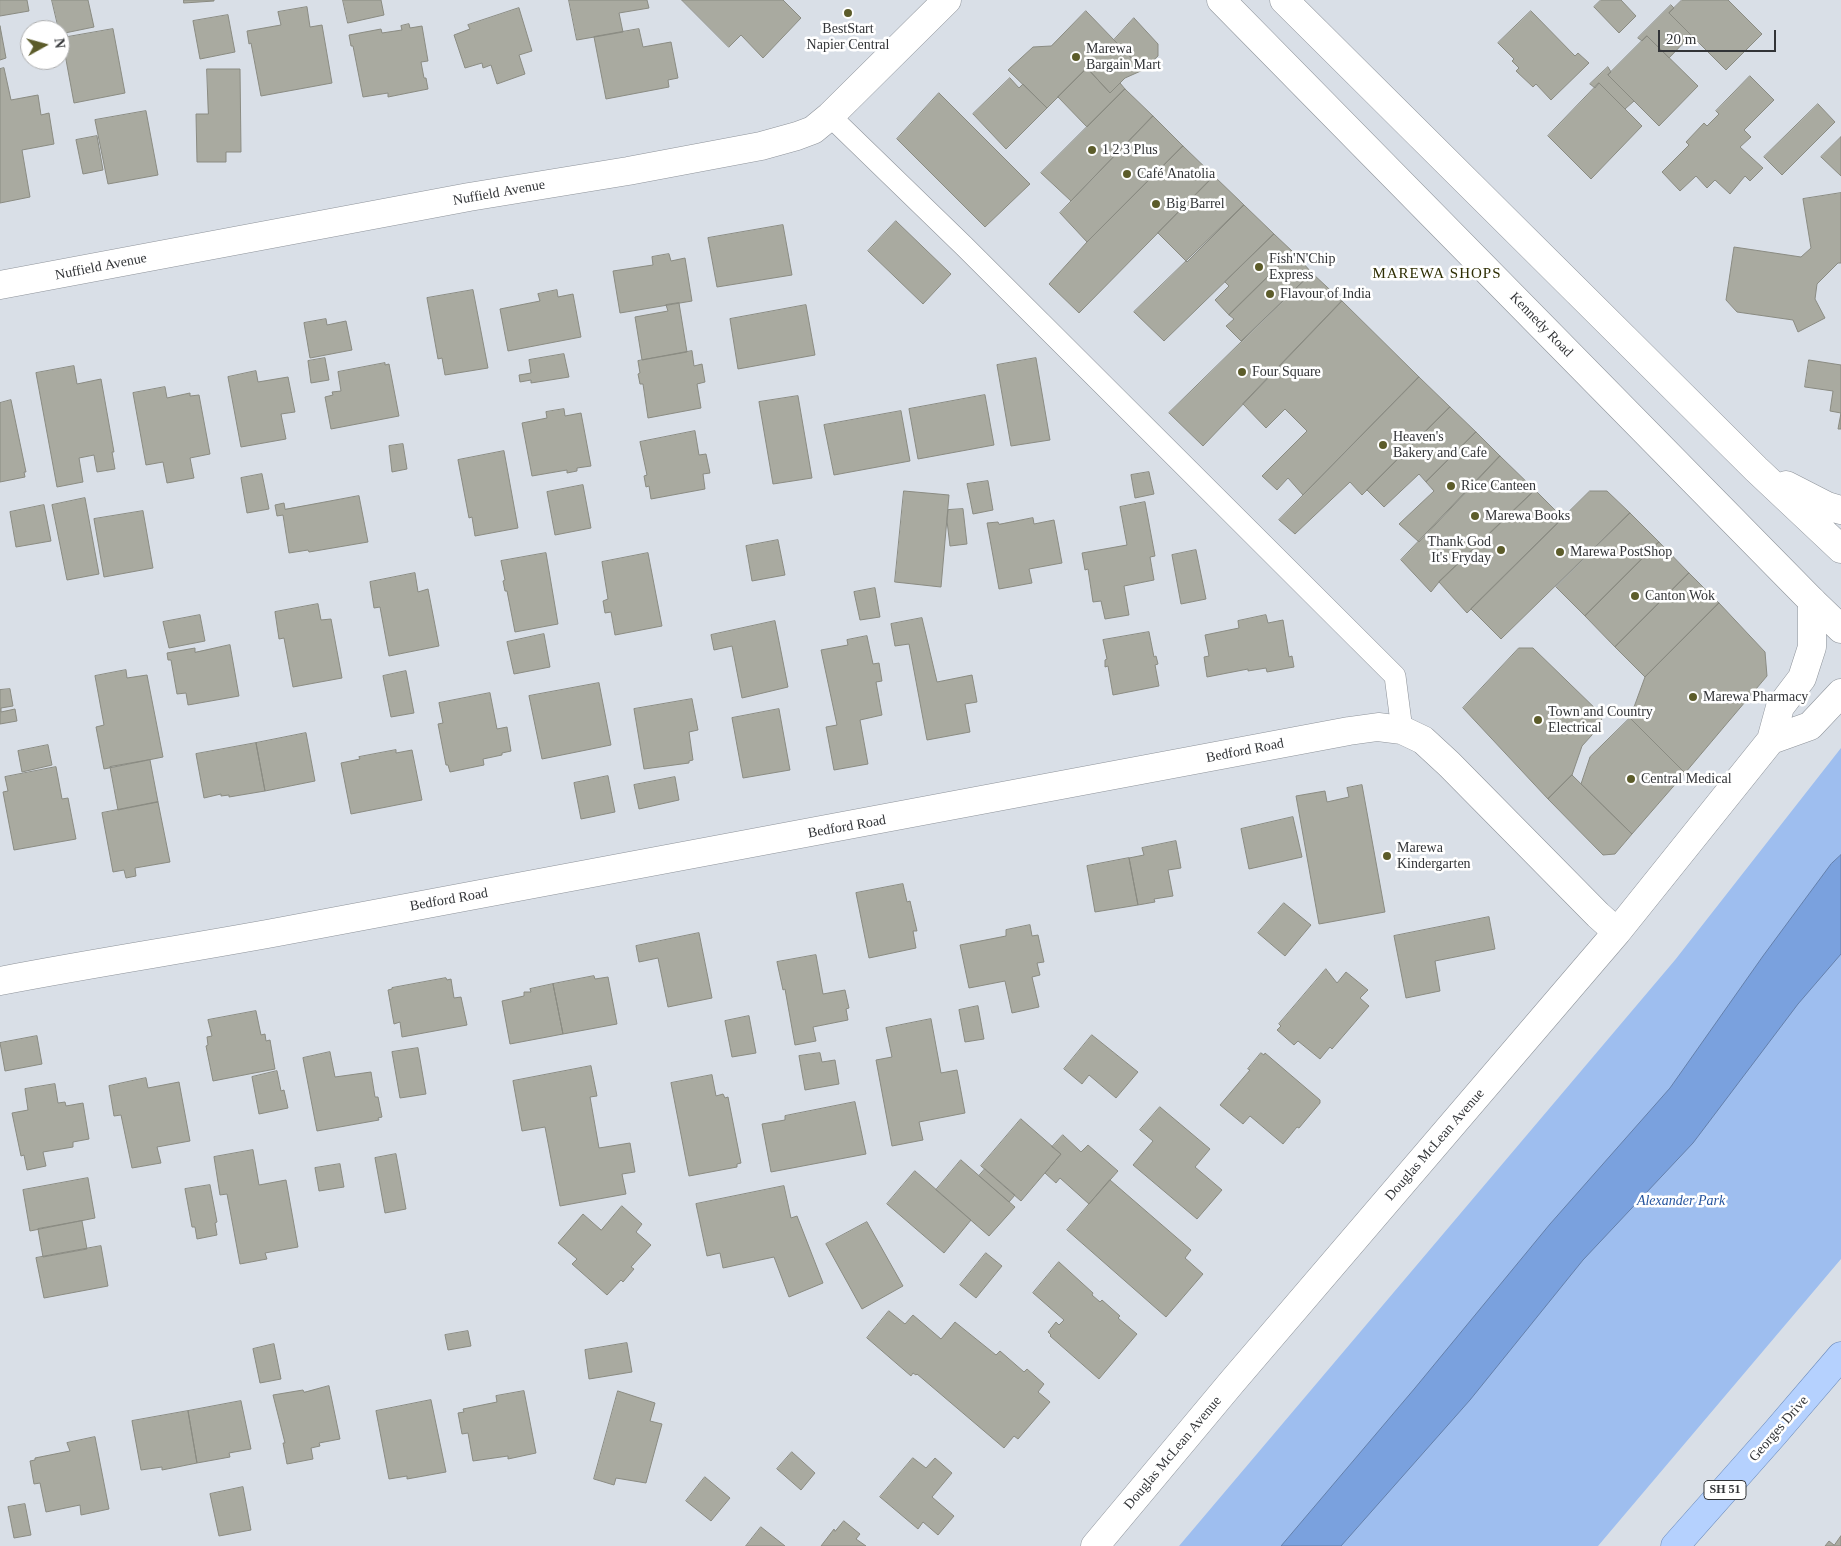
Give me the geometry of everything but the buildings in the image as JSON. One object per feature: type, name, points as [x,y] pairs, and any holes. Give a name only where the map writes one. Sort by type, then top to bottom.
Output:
[{"type":"main road","name":"Georges Drive","points":[[1675,1546],[1841,1356]]},
{"type":"street","name":"Nuffield Avenue","points":[[0,285],[469,197],[628,171],[761,146],[798,136],[813,130],[830,116],[947,0]]},
{"type":"street","name":"Kennedy Road","points":[[1221,0],[1841,629]]},
{"type":"street","points":[[1284,0],[1756,469],[1841,549]]},
{"type":"street","points":[[1756,469],[1827,506],[1841,510]]},
{"type":"street","name":"Douglas McLean Avenue","points":[[1095,1546],[1232,1382],[1617,932],[1771,740],[1780,707],[1802,678],[1812,647],[1812,601]]},
{"type":"street","points":[[1771,740],[1810,726],[1841,693]]},
{"type":"street","name":"Bedford Road","points":[[0,981],[208,945],[735,846],[858,826],[1378,727],[1402,730],[1423,740],[1617,932]]},
{"type":"lane","points":[[830,116],[964,246],[1395,676],[1402,730]]},
{"type":"green space","name":"Alexander Park","points":[[1841,748],[1841,1259],[1598,1546],[1179,1546],[1675,960]]},
{"type":"shaded area","points":[[1841,855],[1841,954],[1798,1004],[1693,1143],[1583,1260],[1470,1400],[1341,1546],[1281,1546],[1415,1388],[1550,1224],[1670,1088],[1763,956],[1831,864]]},
{"type":"place","name":"BestStart Napier Central","points":[[848,13]]},
{"type":"place","name":"Marewa Bargain Mart","points":[[1076,57]]},
{"type":"place","name":"1 2 3 Plus","points":[[1092,150]]},
{"type":"place","name":"Café Anatolia","points":[[1127,174]]},
{"type":"place","name":"Big Barrel","points":[[1156,204]]},
{"type":"place","name":"Fish'N'Chip Express","points":[[1259,267]]},
{"type":"place","name":"Flavour of India","points":[[1270,294]]},
{"type":"place","name":"Four Square","points":[[1242,372]]},
{"type":"place","name":"Heaven's Bakery and Cafe","points":[[1383,445]]},
{"type":"place","name":"Rice Canteen","points":[[1451,486]]},
{"type":"place","name":"Marewa Books","points":[[1475,516]]},
{"type":"place","name":"Thank God It's Fryday","points":[[1501,550]]},
{"type":"place","name":"Marewa PostShop","points":[[1560,552]]},
{"type":"place","name":"Canton Wok","points":[[1635,596]]},
{"type":"place","name":"Marewa Pharmacy","points":[[1693,697]]},
{"type":"place","name":"Town and Country Electrical","points":[[1538,720]]},
{"type":"place","name":"Central Medical","points":[[1631,779]]},
{"type":"place","name":"Marewa Kindergarten","points":[[1387,856]]},
{"type":"district","name":"MAREWA SHOPS","points":[[1437,274]]}]
